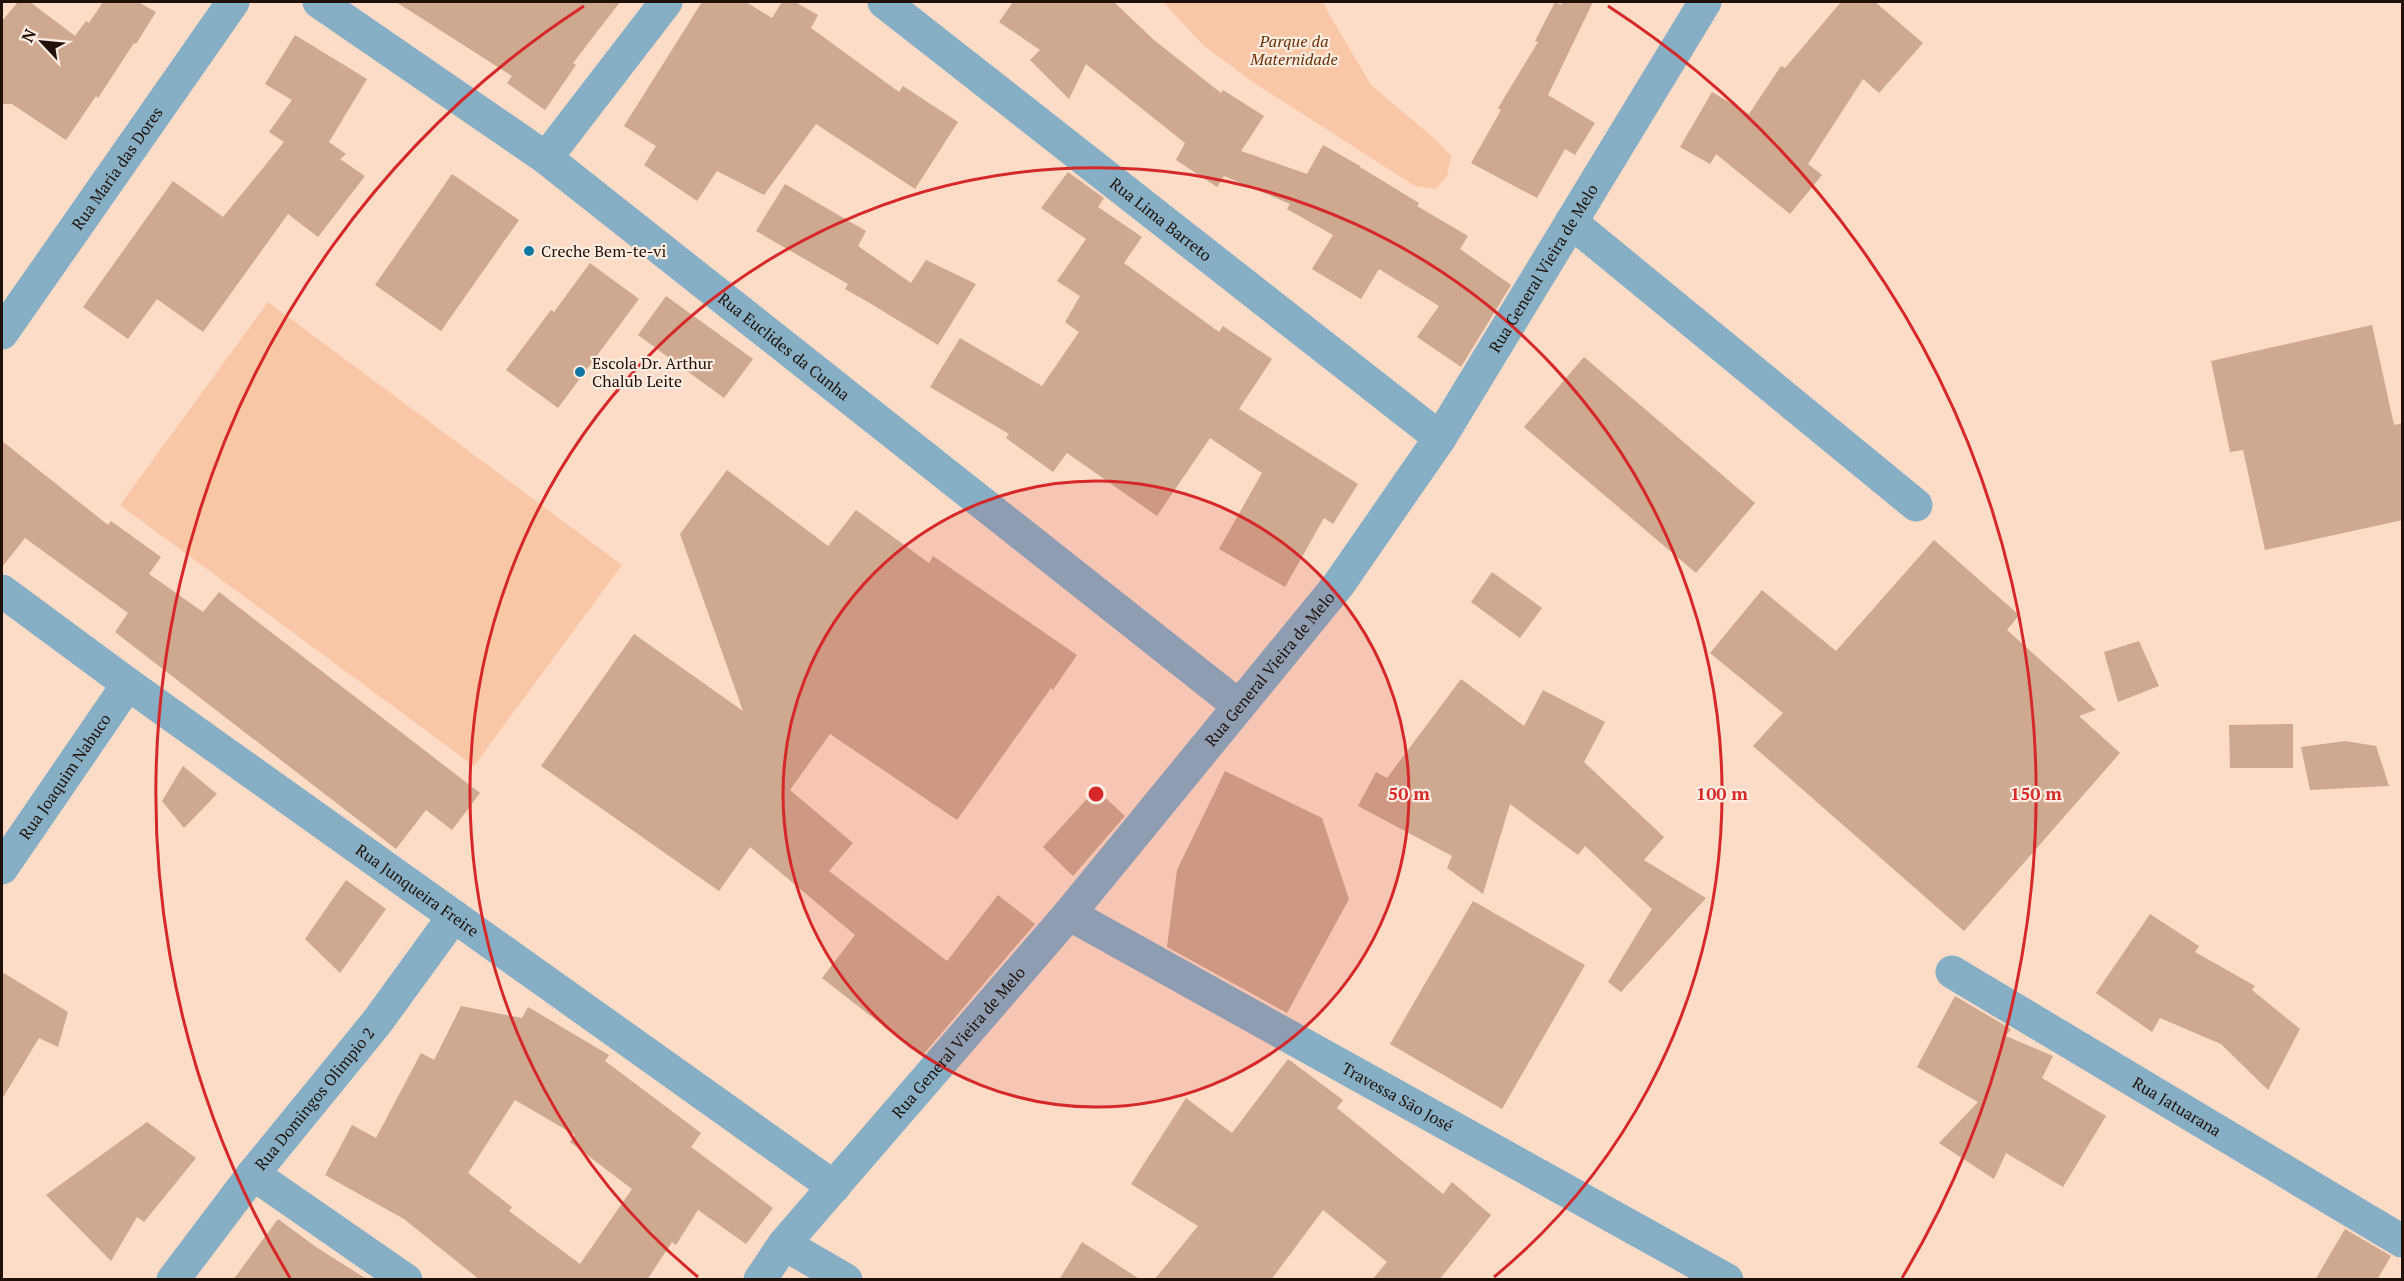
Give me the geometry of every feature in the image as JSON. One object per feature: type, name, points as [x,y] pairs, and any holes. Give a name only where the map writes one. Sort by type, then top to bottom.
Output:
[{"type":"street","name":"Rua Maria das Dores","points":[[2,333],[232,2]]},
{"type":"street","name":"Rua Euclides da Cunha","points":[[319,2],[546,158],[1239,706]]},
{"type":"street","points":[[546,158],[666,2]]},
{"type":"street","name":"Rua Lima Barreto","points":[[884,2],[1440,438]]},
{"type":"street","name":"Rua General Vieira de Melo","points":[[760,1280],[784,1244],[1069,914],[1339,584],[1440,438],[1705,2]]},
{"type":"street","points":[[1571,222],[1916,505]]},
{"type":"street","name":"Rua Junqueira Freire","points":[[2,591],[128,684],[834,1187]]},
{"type":"street","name":"Rua Joaquim Nabuco","points":[[2,868],[128,684]]},
{"type":"street","name":"Travessa São José","points":[[1069,914],[1727,1280]]},
{"type":"street","name":"Rua Domingos Olimpio 2","points":[[173,1280],[253,1174],[377,1022],[454,916]]},
{"type":"street","name":"Rua Jatuarana","points":[[1952,972],[2403,1241]]},
{"type":"street","points":[[253,1174],[406,1280]]},
{"type":"street","points":[[784,1244],[846,1280]]},
{"type":"green space","name":"Parque da Maternidade","points":[[1163,2],[1323,2],[1371,85],[1436,140],[1451,156],[1447,176],[1436,189],[1415,186],[1256,84],[1204,46]]},
{"type":"green space","points":[[268,302],[622,565],[474,766],[120,505]]},
{"type":"building","points":[[18,2],[30,2],[75,36],[86,21],[89,23],[103,2],[138,2],[156,12],[136,44],[134,43],[98,98],[96,96],[66,140],[12,104],[2,104],[2,21]]},
{"type":"building","points":[[396,2],[620,2],[573,63],[576,65],[545,110],[507,83],[512,76]]},
{"type":"building","points":[[702,2],[746,2],[772,18],[782,2],[795,2],[818,15],[811,28],[899,92],[903,86],[958,122],[915,189],[816,124],[764,195],[717,171],[697,201],[644,165],[656,146],[624,126]]},
{"type":"building","points":[[1013,2],[1114,2],[1154,40],[1221,93],[1223,90],[1264,116],[1241,151],[1307,174],[1323,145],[1419,203],[1417,206],[1468,236],[1460,249],[1511,285],[1461,367],[1417,337],[1439,306],[1379,269],[1361,299],[1312,269],[1333,235],[1287,209],[1290,204],[1224,176],[1217,187],[1176,160],[1185,143],[1086,64],[1069,99],[1030,60],[1040,50],[999,22]]},
{"type":"building","points":[[1555,2],[1561,5],[1563,2],[1593,2],[1548,95],[1595,123],[1575,155],[1565,149],[1537,198],[1471,163],[1501,110],[1498,108],[1538,42],[1535,41]]},
{"type":"building","points":[[1841,2],[1875,2],[1923,43],[1879,93],[1863,79],[1808,164],[1822,175],[1790,214],[1716,154],[1710,164],[1680,147],[1712,92],[1749,114],[1781,66],[1785,68]]},
{"type":"building","points":[[295,35],[367,79],[329,142],[346,154],[340,159],[365,176],[318,237],[288,214],[203,332],[157,299],[128,339],[83,307],[173,181],[223,217],[284,142],[269,132],[292,100],[265,84]]},
{"type":"building","points":[[1068,172],[1104,198],[1098,207],[1142,237],[1124,263],[1219,332],[1223,326],[1272,359],[1239,409],[1358,484],[1333,524],[1324,518],[1285,587],[1219,549],[1262,473],[1210,438],[1157,516],[1067,453],[1053,472],[1006,438],[1009,434],[930,387],[960,338],[1042,386],[1079,332],[1065,322],[1080,296],[1057,281],[1086,239],[1041,208]]},
{"type":"building","points":[[452,174],[519,220],[441,331],[375,285]]},
{"type":"building","points":[[785,184],[866,231],[858,246],[911,283],[926,260],[976,284],[938,345],[845,289],[848,284],[756,231]]},
{"type":"building","points":[[590,263],[639,299],[558,408],[506,370],[551,310],[554,312]]},
{"type":"building","points":[[666,296],[753,359],[724,398],[638,335]]},
{"type":"building","points":[[2372,325],[2394,425],[2403,423],[2403,520],[2265,550],[2243,450],[2230,452],[2211,361]]},
{"type":"building","points":[[1584,357],[1755,503],[1696,573],[1524,427]]},
{"type":"building","points":[[2,441],[108,525],[111,521],[161,557],[149,574],[203,612],[219,592],[480,793],[452,830],[426,810],[396,849],[115,632],[128,613],[25,538],[2,567]]},
{"type":"building","points":[[727,470],[828,546],[856,510],[929,563],[933,556],[1077,655],[957,820],[830,734],[790,790],[853,843],[829,871],[947,961],[998,895],[1035,924],[922,1056],[822,978],[855,935],[750,847],[719,891],[541,766],[634,634],[743,711],[680,534]]},
{"type":"building","points":[[1934,540],[2019,615],[2007,630],[2096,710],[2079,716],[2120,753],[1964,931],[1753,746],[1783,713],[1710,653],[1762,590],[1836,651]]},
{"type":"building","points":[[1492,572],[1542,608],[1520,638],[1471,602]]},
{"type":"building","points":[[2139,641],[2159,686],[2118,702],[2104,652]]},
{"type":"building","points":[[1461,679],[1524,726],[1543,690],[1605,722],[1584,762],[1664,837],[1644,860],[1706,898],[1621,992],[1608,982],[1652,909],[1585,846],[1578,855],[1510,804],[1483,894],[1447,868],[1452,856],[1358,806],[1376,772],[1387,778]]},
{"type":"building","points":[[2293,724],[2293,768],[2230,768],[2229,725]]},
{"type":"building","points":[[2345,741],[2376,746],[2389,786],[2310,790],[2301,747]]},
{"type":"building","points":[[183,766],[217,794],[184,828],[162,801]]},
{"type":"building","points":[[1225,771],[1322,818],[1349,899],[1287,1013],[1167,947],[1177,870]]},
{"type":"building","points":[[1096,789],[1125,816],[1073,876],[1043,847]]},
{"type":"building","points":[[346,880],[386,909],[340,973],[305,939]]},
{"type":"building","points":[[1473,901],[1585,965],[1502,1109],[1390,1044]]},
{"type":"building","points":[[2150,914],[2199,946],[2195,952],[2255,986],[2252,990],[2300,1029],[2268,1090],[2221,1044],[2160,1018],[2152,1032],[2096,993]]},
{"type":"building","points":[[2,972],[68,1012],[58,1047],[39,1038],[2,1099]]},
{"type":"building","points":[[1955,996],[2011,1029],[2006,1036],[2053,1056],[2042,1078],[2106,1116],[2063,1187],[2006,1153],[1994,1179],[1939,1143],[1978,1102],[1917,1067]]},
{"type":"building","points":[[461,1006],[522,1018],[528,1007],[609,1055],[605,1061],[701,1133],[691,1147],[773,1208],[746,1244],[698,1210],[676,1245],[672,1242],[647,1280],[480,1280],[404,1219],[325,1175],[352,1125],[376,1138],[421,1053],[434,1060]],"holes":[[[515,1100],[575,1135],[570,1142],[632,1189],[580,1264],[509,1211],[512,1207],[468,1173]]]},
{"type":"building","points":[[1288,1059],[1343,1100],[1337,1108],[1443,1194],[1452,1182],[1491,1215],[1439,1280],[1372,1280],[1387,1262],[1323,1210],[1271,1280],[1154,1280],[1198,1226],[1131,1184],[1186,1098],[1232,1133]]},
{"type":"building","points":[[147,1122],[196,1158],[144,1222],[137,1217],[111,1261],[46,1195]]},
{"type":"building","points":[[278,1219],[316,1247],[368,1280],[233,1280]]},
{"type":"building","points":[[2345,1229],[2391,1256],[2377,1280],[2315,1280]]},
{"type":"building","points":[[1082,1242],[1141,1280],[1059,1280]]},
{"type":"place","name":"Creche Bem-te-vi","points":[[529,251]]},
{"type":"place","name":"Escola Dr. Arthur Chalub Leite","points":[[580,372]]}]
